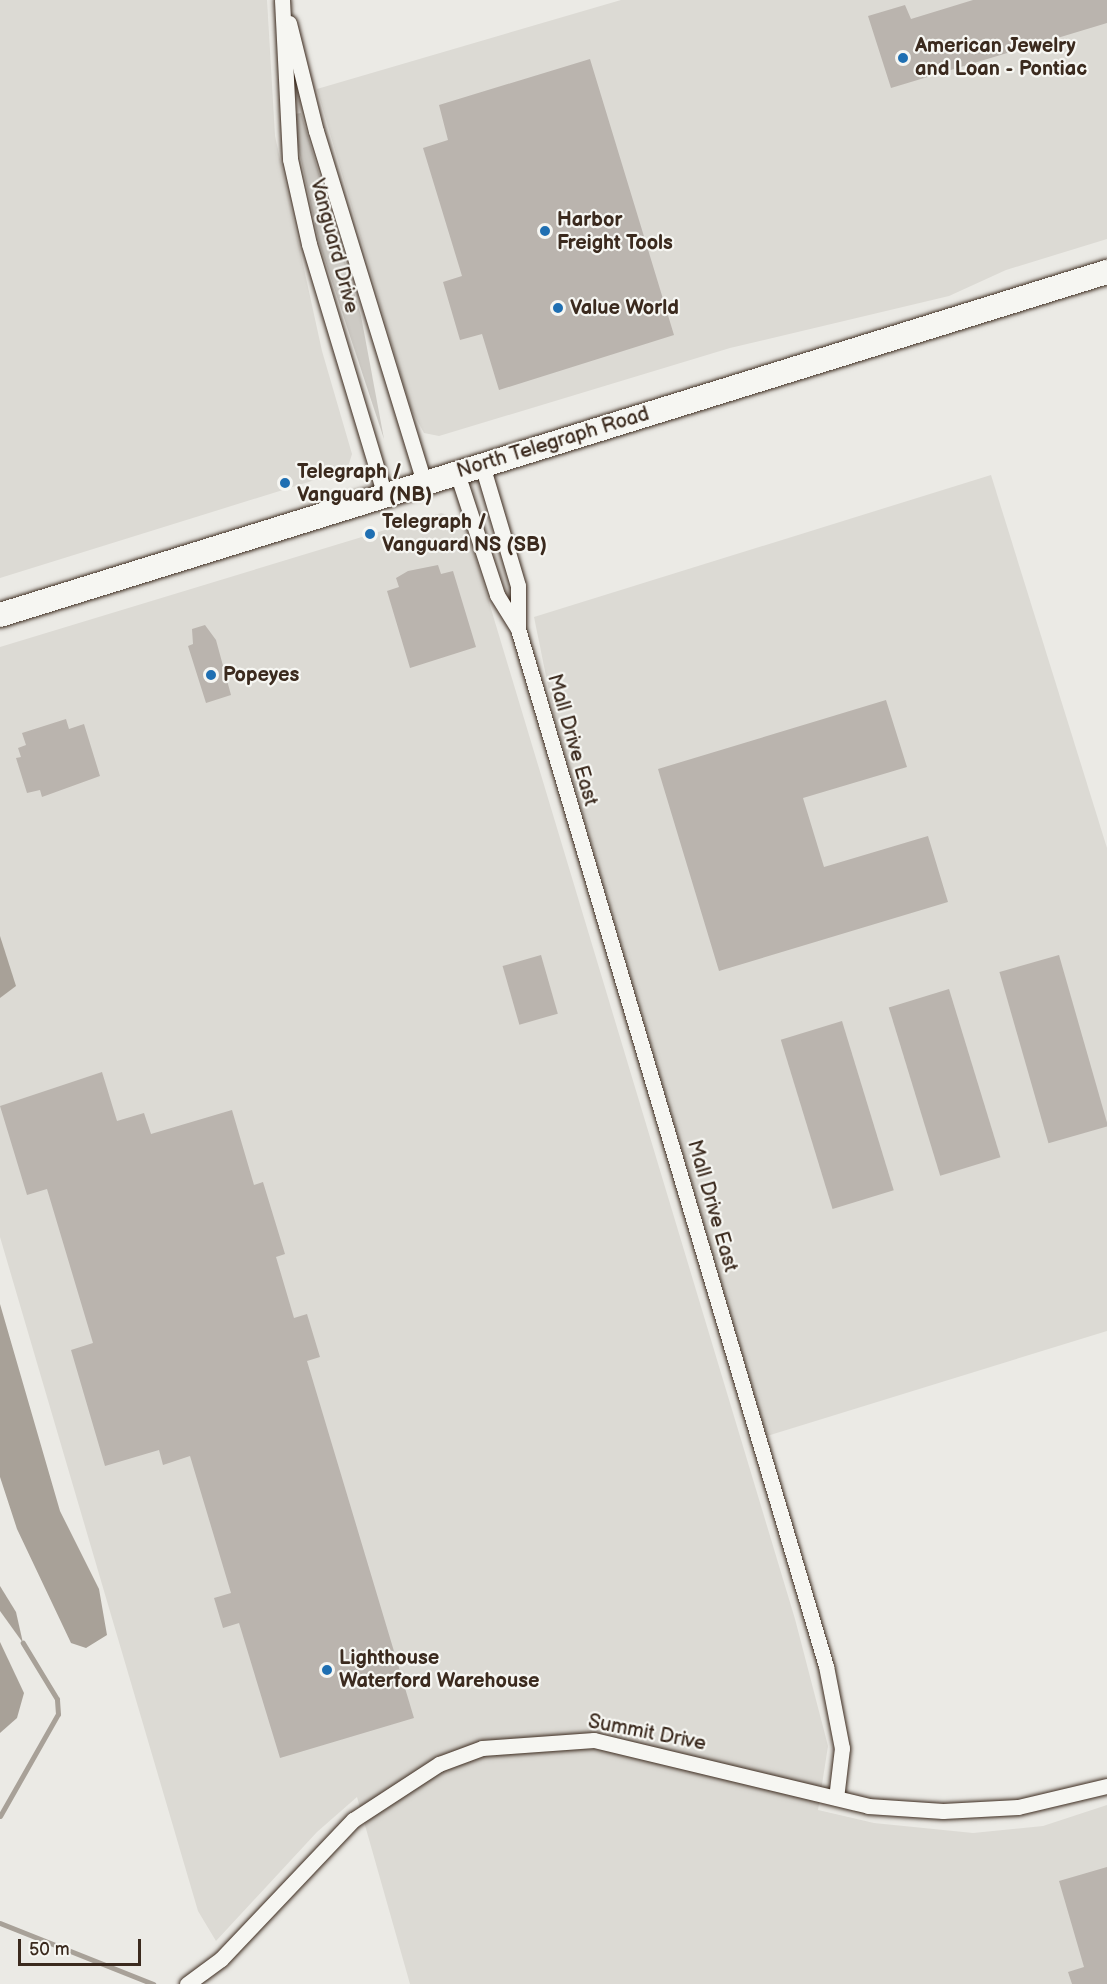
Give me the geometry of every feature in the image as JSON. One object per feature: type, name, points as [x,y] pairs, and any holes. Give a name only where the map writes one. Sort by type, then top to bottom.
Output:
[{"type":"main road","name":"North Telegraph Road","points":[[0,615],[1107,272]]},
{"type":"street","name":"Vanguard Drive","points":[[283,0],[316,131],[424,483]]},
{"type":"street","name":"Vanguard Drive","points":[[283,0],[290,159],[309,244],[385,495]]},
{"type":"street","name":"Mall Drive East","points":[[482,465],[518,586],[518,629]]},
{"type":"street","name":"Mall Drive East","points":[[457,473],[497,595],[518,629],[826,1666],[843,1748],[836,1798]]},
{"type":"street","name":"Summit Drive","points":[[187,1984],[221,1959],[353,1820],[439,1764],[482,1748],[594,1740],[836,1798],[943,1811],[1018,1807],[1107,1786]]},
{"type":"shaded area","points":[[0,0],[267,0],[275,136],[322,351],[352,454],[347,470],[0,578]]},
{"type":"shaded area","points":[[621,0],[1107,0],[1107,239],[1006,270],[949,296],[730,348],[439,436],[424,433],[411,409],[317,89]]},
{"type":"shaded area","points":[[301,113],[361,316],[384,439],[319,242],[298,146],[295,114]]},
{"type":"shaded area","points":[[991,475],[1107,848],[1107,1331],[767,1436],[555,720],[534,617]]},
{"type":"shaded area","points":[[441,513],[458,518],[467,529],[795,1619],[828,1746],[818,1810],[874,1823],[973,1833],[1043,1826],[1107,1805],[1107,1984],[410,1984],[357,1797],[317,1832],[216,1941],[198,1911],[0,1237],[0,647]]},
{"type":"shaded area","points":[[0,936],[16,986],[0,998]]},
{"type":"shaded area","points":[[0,1304],[60,1511],[99,1589],[107,1635],[86,1648],[71,1643],[17,1529],[0,1477]]},
{"type":"shaded area","points":[[0,1586],[16,1612],[23,1643],[0,1611]]},
{"type":"shaded area","points":[[0,1642],[24,1693],[17,1718],[0,1733]]},
{"type":"building","points":[[973,0],[1107,0],[1107,23],[891,88],[868,16],[905,5],[911,19]]},
{"type":"building","points":[[590,59],[674,335],[499,390],[482,334],[460,340],[443,282],[462,276],[423,148],[448,140],[439,105]]},
{"type":"building","points":[[438,565],[441,574],[453,571],[476,647],[410,668],[387,591],[399,587],[396,578],[408,571]]},
{"type":"building","name":"Popeyes","points":[[205,625],[216,640],[231,695],[206,703],[188,646],[193,644],[192,629]]},
{"type":"building","points":[[886,700],[907,767],[803,798],[824,867],[928,836],[948,902],[719,971],[658,769]]},
{"type":"building","points":[[66,719],[69,729],[84,724],[100,776],[42,797],[40,790],[27,793],[16,758],[21,757],[18,748],[26,745],[22,733]]},
{"type":"building","points":[[541,955],[558,1014],[519,1025],[503,966]]},
{"type":"building","points":[[1059,955],[1107,1126],[1048,1143],[999,972]]},
{"type":"building","points":[[949,989],[1000,1157],[940,1176],[889,1007]]},
{"type":"building","points":[[842,1021],[894,1190],[833,1209],[781,1040]]},
{"type":"building","points":[[102,1072],[117,1121],[144,1113],[151,1134],[232,1110],[254,1185],[263,1182],[285,1254],[276,1257],[294,1318],[307,1314],[320,1357],[307,1361],[414,1718],[280,1758],[239,1623],[223,1628],[214,1598],[231,1593],[190,1456],[163,1465],[159,1450],[105,1466],[71,1350],[93,1343],[47,1189],[27,1195],[0,1106]]},
{"type":"building","points":[[1107,1867],[1107,1984],[1072,1984],[1068,1972],[1084,1967],[1059,1881]]},
{"type":"waterway","points":[[0,1816],[58,1714],[57,1699],[23,1643]]},
{"type":"waterway","points":[[0,1923],[153,1984]]},
{"type":"place","name":"American Jewelry and Loan - Pontiac","points":[[903,58]]},
{"type":"place","name":"Harbor Freight Tools","points":[[545,231]]},
{"type":"place","name":"Value World","points":[[558,308]]},
{"type":"place","name":"Telegraph / Vanguard (NB)","points":[[285,483]]},
{"type":"place","name":"Telegraph / Vanguard NS (SB)","points":[[370,534]]},
{"type":"place","name":"Popeyes","points":[[211,675]]},
{"type":"place","name":"Lighthouse Waterford Warehouse","points":[[327,1670]]}]
